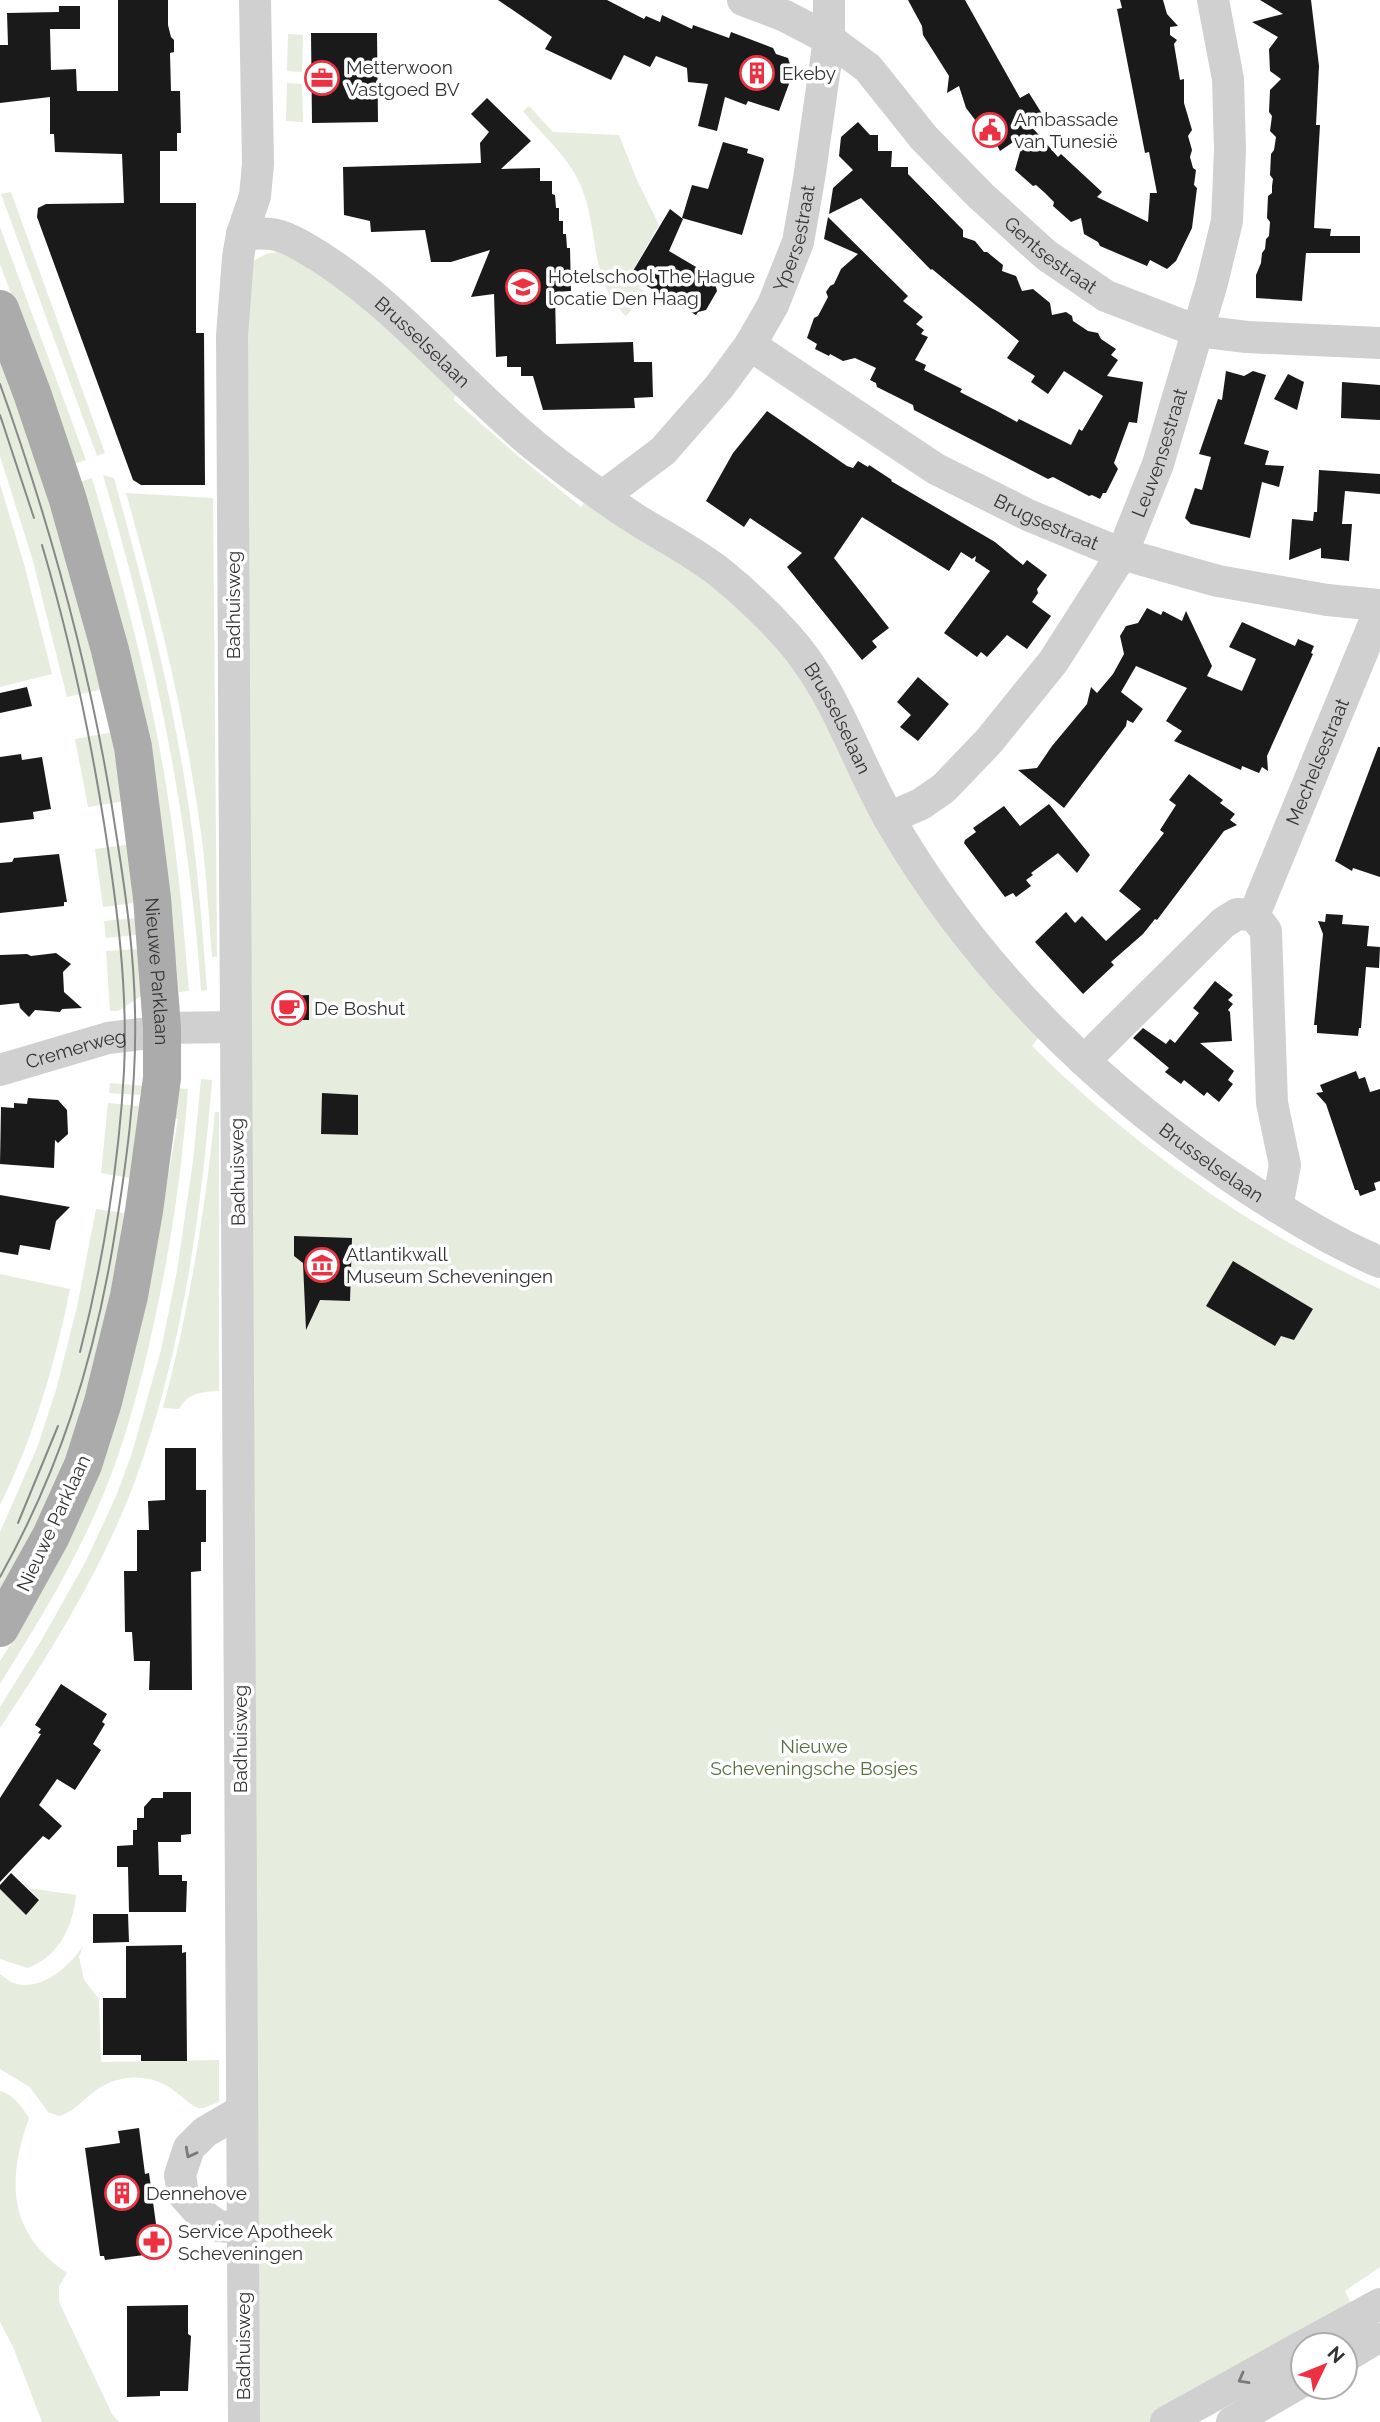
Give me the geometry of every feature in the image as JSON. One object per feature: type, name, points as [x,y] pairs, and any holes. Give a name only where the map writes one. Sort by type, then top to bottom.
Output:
[{"type":"main road","name":"Nieuwe Parklaan","points":[[0,309],[68,500],[110,650],[133,747],[152,898],[162,1028],[162,1078],[144,1211],[129,1296],[103,1402],[83,1465],[51,1536],[0,1628]]},
{"type":"street","name":"Badhuisweg","points":[[236,0],[238,166],[242,234]]},
{"type":"street","name":"Badhuisweg","points":[[244,2422],[232,336],[237,258],[255,196],[258,164],[255,0]]},
{"type":"street","name":"Gentsestraat","points":[[743,0],[785,16],[829,39],[867,68],[934,147],[981,196],[1046,255],[1106,296],[1197,331],[1247,337],[1380,342]]},
{"type":"street","points":[[829,0],[829,39]]},
{"type":"street","name":"Leuvensestraat","points":[[889,818],[920,804],[944,788],[989,741],[1053,662],[1122,554],[1158,464],[1212,282],[1227,221],[1230,150],[1228,79],[1213,0]]},
{"type":"street","name":"Ypersestraat","points":[[603,496],[663,451],[719,387],[750,345],[773,305],[798,242],[810,180],[829,39]]},
{"type":"street","name":"Brusselselaan","points":[[242,234],[276,233],[305,248],[358,285],[402,320],[470,388],[535,446],[603,496],[690,551],[724,576],[788,636],[831,698],[889,818],[946,906],[977,948],[1042,1022],[1182,1143],[1277,1207],[1323,1234],[1380,1262]]},
{"type":"street","name":"Brugsestraat","points":[[750,345],[936,469],[1028,515],[1122,554],[1218,581],[1380,607]]},
{"type":"street","name":"Mechelsestraat","points":[[1254,915],[1380,607]]},
{"type":"street","points":[[1084,1061],[1223,923],[1237,914],[1254,915],[1266,931],[1272,1103],[1285,1166],[1277,1207]]},
{"type":"street","name":"Cremerweg","points":[[0,1070],[108,1038],[149,1033],[162,1028],[236,1027]]},
{"type":"street","points":[[241,2111],[205,2132],[189,2148],[180,2175],[183,2194],[200,2213],[218,2226],[242,2228]]},
{"type":"street","points":[[1336,2331],[1378,2311]]},
{"type":"street","points":[[1359,2348],[1380,2339]]},
{"type":"street","points":[[1166,2422],[1289,2354]]},
{"type":"street","points":[[1232,2422],[1289,2389]]},
{"type":"green space","points":[[288,34],[303,35],[302,72],[287,71]]},
{"type":"green space","points":[[287,83],[302,84],[303,122],[286,121]]},
{"type":"green space","points":[[529,106],[553,132],[619,135],[659,225],[630,275],[642,284],[639,288],[646,292],[626,316],[614,302],[600,270],[580,184],[562,155],[523,111]]},
{"type":"green space","points":[[11,192],[105,453],[97,456],[1,194]]},
{"type":"green space","points":[[0,227],[86,460],[74,464],[0,264]]},
{"type":"green space","name":"Nieuwe Scheveningsche Bosjes","points":[[283,251],[354,299],[382,322],[456,395],[453,399],[581,507],[584,503],[688,567],[742,610],[790,662],[1039,1037],[1032,1046],[1111,1118],[1195,1183],[1285,1240],[1380,1289],[1380,2267],[1345,2291],[1351,2303],[1305,2331],[1289,2331],[1289,2341],[1156,2422],[252,2422],[245,337],[251,262],[266,254]]},
{"type":"green space","points":[[0,345],[26,413],[104,689],[67,697],[33,561],[0,456]]},
{"type":"green space","points":[[103,475],[114,478],[172,710],[193,839],[207,990],[201,991],[188,860],[166,730],[138,602]]},
{"type":"green space","points":[[92,478],[127,602],[156,727],[176,856],[189,991],[179,992],[176,960],[80,482]]},
{"type":"green space","points":[[0,484],[52,674],[0,687]]},
{"type":"green space","points":[[126,493],[213,498],[217,957],[212,957],[202,841],[180,709]]},
{"type":"green space","points":[[113,732],[125,801],[88,807],[75,739]]},
{"type":"green space","points":[[132,844],[139,893],[133,903],[103,907],[95,849]]},
{"type":"green space","points":[[135,918],[136,935],[106,938],[104,921]]},
{"type":"green space","points":[[138,949],[141,996],[118,1011],[110,1011],[106,951]]},
{"type":"green space","points":[[201,1079],[212,1080],[195,1232],[177,1333],[151,1432],[135,1481],[107,1546],[57,1639],[0,1728],[0,1707],[86,1561],[117,1494],[132,1453],[161,1350],[177,1271],[193,1161]]},
{"type":"green space","points":[[110,1083],[146,1086],[139,1095],[109,1093]]},
{"type":"green space","points":[[176,1088],[188,1089],[178,1184],[157,1310],[130,1418],[111,1475],[81,1543],[0,1684],[0,1661],[18,1633],[161,1218],[178,1119],[172,1118]]},
{"type":"green space","points":[[108,1103],[138,1106],[144,1112],[130,1178],[101,1173]]},
{"type":"green space","points":[[215,1112],[219,1112],[219,1391],[191,1396],[179,1409],[163,1408],[195,1261]]},
{"type":"green space","points":[[96,1209],[124,1213],[93,1397],[0,1607],[0,1532],[37,1448],[56,1390],[77,1307]]},
{"type":"green space","points":[[0,1274],[70,1289],[58,1345],[42,1399],[23,1453],[0,1505]]},
{"type":"green space","points":[[28,1888],[76,1895],[72,1918],[62,1939],[48,1956],[28,1968],[0,1959],[0,1889],[26,1914],[40,1899]]},
{"type":"green space","points":[[83,1946],[79,1957],[84,1980],[99,1999],[101,2062],[219,2060],[219,2102],[198,2108],[157,2081],[125,2078],[105,2085],[59,2116],[48,2112],[30,2087],[0,2069],[0,1974],[12,1982],[24,1985],[44,1981],[70,1962]]},
{"type":"green space","points":[[0,2091],[13,2098],[29,2118],[17,2163],[17,2204],[23,2223],[47,2257],[67,2273],[59,2286],[59,2302],[112,2414],[119,2422],[42,2422],[14,2349],[0,2322]]},
{"type":"building","points":[[118,0],[168,0],[168,25],[174,40],[174,52],[170,53],[171,91],[180,91],[181,133],[177,133],[177,151],[160,151],[160,203],[196,203],[196,333],[204,333],[205,485],[141,485],[133,480],[37,217],[38,208],[46,204],[124,203],[122,154],[55,152],[54,134],[50,134],[50,97],[0,103],[0,45],[8,45],[7,13],[59,12],[59,6],[80,6],[80,29],[50,29],[51,70],[76,69],[77,91],[118,91]]},
{"type":"building","points":[[498,0],[607,0],[644,19],[646,16],[660,22],[662,15],[692,29],[693,25],[729,38],[731,32],[773,48],[776,54],[788,58],[793,73],[779,111],[748,101],[746,105],[725,97],[717,131],[698,126],[708,84],[688,82],[687,68],[656,56],[650,67],[624,55],[611,80],[545,49],[552,37]]},
{"type":"building","points":[[908,0],[965,0],[1020,98],[1029,93],[1044,117],[1031,126],[1058,157],[1061,154],[1102,192],[1097,197],[1148,222],[1150,193],[1157,193],[1149,152],[1145,153],[1117,9],[1122,8],[1120,0],[1163,0],[1167,14],[1178,26],[1170,27],[1170,35],[1177,40],[1174,44],[1180,80],[1184,79],[1184,103],[1192,130],[1188,136],[1192,150],[1190,157],[1196,170],[1194,185],[1197,188],[1192,228],[1176,261],[1167,269],[1150,260],[1147,266],[1100,246],[1084,234],[1081,218],[1071,222],[1053,206],[1054,202],[1045,193],[1015,170],[1025,134],[1000,151],[997,145],[983,135],[966,108],[959,86],[947,93],[949,76],[923,35],[922,26]]},
{"type":"building","points":[[1260,0],[1311,0],[1319,66],[1316,125],[1320,125],[1314,228],[1331,229],[1330,236],[1360,236],[1360,253],[1306,253],[1302,301],[1256,298],[1256,275],[1269,236],[1268,196],[1272,193],[1271,154],[1276,137],[1270,131],[1270,90],[1281,79],[1270,71],[1269,49],[1278,37],[1252,22],[1283,14]]},
{"type":"building","points":[[311,33],[377,33],[378,122],[312,123]]},
{"type":"building","name":"Hotelschool The Hague locatie Den Haag","points":[[487,98],[531,141],[501,169],[540,168],[540,181],[552,181],[552,194],[555,195],[556,208],[559,208],[559,221],[563,221],[563,234],[566,234],[567,248],[570,248],[571,291],[555,292],[556,344],[633,342],[634,362],[652,362],[653,397],[634,398],[635,408],[543,410],[533,376],[521,376],[521,367],[507,367],[507,356],[496,357],[494,294],[471,297],[490,250],[451,262],[431,262],[425,230],[371,232],[370,221],[344,215],[343,167],[481,163],[480,143],[489,132],[471,114]]},
{"type":"building","points":[[858,122],[870,135],[878,135],[878,151],[892,151],[891,167],[908,167],[908,174],[963,230],[963,237],[975,241],[984,252],[1003,265],[1002,271],[1016,276],[1022,291],[1033,289],[1050,303],[1052,315],[1066,312],[1072,316],[1073,321],[1088,331],[1098,333],[1101,339],[1116,349],[1111,355],[1118,360],[1107,376],[1143,382],[1137,423],[1129,422],[1114,463],[1118,469],[1100,499],[1053,477],[1048,479],[914,410],[913,405],[877,387],[876,383],[870,380],[876,368],[855,358],[843,361],[830,354],[829,356],[815,349],[817,344],[807,338],[814,318],[818,316],[828,297],[826,292],[834,284],[841,269],[858,254],[824,239],[828,217],[908,296],[903,301],[923,317],[916,324],[924,330],[921,334],[928,337],[915,360],[926,365],[924,370],[1017,422],[1019,419],[1071,445],[1103,396],[1064,371],[1048,394],[1031,382],[1035,376],[1007,358],[1019,341],[931,270],[861,198],[829,214],[833,188],[853,170],[839,156],[841,137]]},
{"type":"building","points":[[723,142],[748,149],[747,153],[764,160],[742,235],[682,218],[692,185],[708,189]]},
{"type":"building","points":[[670,209],[683,219],[669,251],[708,274],[706,278],[715,283],[717,291],[706,310],[696,315],[630,276]]},
{"type":"building","points":[[1226,371],[1244,376],[1253,371],[1266,375],[1244,444],[1269,451],[1265,465],[1284,466],[1279,487],[1262,482],[1250,538],[1191,524],[1185,518],[1195,488],[1202,490],[1211,457],[1199,454],[1218,399],[1222,400]]},
{"type":"building","points":[[1288,374],[1304,382],[1297,410],[1274,399]]},
{"type":"building","points":[[1342,382],[1380,385],[1380,420],[1341,418]]},
{"type":"building","points":[[767,411],[847,466],[853,468],[858,461],[868,467],[869,465],[891,481],[995,542],[1023,565],[1027,560],[1047,575],[1032,602],[1051,616],[1027,649],[1007,635],[987,657],[981,652],[977,657],[944,633],[990,571],[975,561],[976,556],[972,559],[961,552],[949,571],[862,517],[834,558],[889,628],[872,641],[877,647],[862,660],[787,567],[802,553],[750,518],[744,527],[706,501],[733,453]]},
{"type":"building","points":[[1319,470],[1380,474],[1380,494],[1345,491],[1342,524],[1352,524],[1349,561],[1321,558],[1321,548],[1289,560],[1292,519],[1313,521],[1314,512],[1317,512]]},
{"type":"building","points":[[1147,608],[1161,615],[1163,611],[1182,621],[1186,611],[1212,666],[1207,676],[1242,691],[1256,659],[1229,647],[1242,622],[1295,646],[1298,639],[1314,646],[1311,653],[1313,654],[1267,756],[1268,771],[1262,767],[1259,773],[1242,766],[1241,770],[1174,741],[1182,731],[1166,721],[1187,688],[1136,666],[1121,692],[1143,709],[1133,723],[1127,720],[1126,726],[1064,808],[1018,770],[1037,768],[1087,704],[1091,687],[1097,693],[1113,674],[1124,654],[1120,636],[1126,626],[1138,623]]},
{"type":"building","points":[[918,677],[949,704],[918,741],[900,727],[911,715],[897,702]]},
{"type":"building","points":[[27,687],[32,706],[0,713],[0,693]]},
{"type":"building","points":[[1378,747],[1380,877],[1353,868],[1352,871],[1335,861]]},
{"type":"building","points":[[21,754],[22,760],[42,757],[51,809],[33,812],[34,819],[0,823],[0,757]]},
{"type":"building","points":[[1189,774],[1223,800],[1220,803],[1235,814],[1230,820],[1237,825],[1224,831],[1157,920],[1111,962],[1114,965],[1083,994],[1035,942],[1066,912],[1075,923],[1082,916],[1106,941],[1141,909],[1119,891],[1164,833],[1160,830],[1176,805],[1169,800]]},
{"type":"building","points":[[1049,804],[1090,855],[1077,873],[1058,853],[1031,873],[1033,875],[1026,880],[1031,886],[1016,897],[1013,893],[1005,897],[964,843],[965,840],[976,832],[973,828],[1004,806],[1020,826]]},
{"type":"building","points":[[59,854],[67,902],[64,902],[64,906],[0,913],[0,863],[12,862],[14,858]]},
{"type":"building","points":[[1326,914],[1343,915],[1342,924],[1369,926],[1367,946],[1380,947],[1379,968],[1366,967],[1358,1036],[1317,1033],[1317,1025],[1314,1025],[1323,934],[1318,921],[1325,922]]},
{"type":"building","points":[[56,953],[71,964],[63,972],[64,992],[82,1008],[62,1009],[60,1012],[35,1010],[29,1017],[19,1003],[0,1005],[0,955],[31,956]]},
{"type":"building","points":[[1215,981],[1233,995],[1228,1000],[1233,1004],[1228,1010],[1232,1041],[1200,1043],[1234,1071],[1228,1080],[1233,1084],[1219,1102],[1207,1092],[1204,1096],[1184,1080],[1181,1084],[1165,1072],[1169,1068],[1133,1038],[1143,1028],[1166,1044],[1170,1039],[1175,1043],[1199,1013],[1193,1008]]},
{"type":"building","points":[[309,995],[309,1020],[286,1020],[286,996]]},
{"type":"building","points":[[1356,1071],[1359,1079],[1365,1077],[1370,1092],[1380,1089],[1380,1181],[1374,1183],[1376,1190],[1360,1196],[1358,1190],[1355,1190],[1326,1104],[1316,1093],[1323,1092],[1320,1085]]},
{"type":"building","points":[[322,1093],[358,1095],[358,1135],[321,1134]]},
{"type":"building","points":[[28,1098],[58,1100],[67,1110],[68,1134],[58,1143],[55,1140],[54,1168],[0,1164],[1,1107],[14,1108],[14,1103],[27,1104]]},
{"type":"building","points":[[0,1195],[70,1207],[56,1221],[50,1250],[20,1245],[18,1255],[0,1252]]},
{"type":"building","points":[[294,1236],[352,1238],[350,1301],[320,1300],[306,1330],[303,1263],[294,1256]]},
{"type":"building","points":[[1233,1261],[1313,1309],[1294,1340],[1281,1336],[1275,1346],[1206,1306]]},
{"type":"building","points":[[165,1448],[196,1448],[196,1490],[206,1490],[206,1542],[201,1542],[201,1571],[191,1572],[192,1690],[149,1690],[150,1661],[134,1661],[132,1632],[125,1632],[124,1571],[137,1571],[137,1530],[149,1530],[148,1501],[165,1500]]},
{"type":"building","points":[[61,1684],[107,1714],[102,1722],[105,1724],[93,1744],[101,1750],[75,1790],[57,1779],[39,1805],[62,1826],[49,1840],[43,1836],[0,1882],[0,1798],[41,1734],[38,1733],[41,1729],[35,1725]]},
{"type":"building","points":[[163,1792],[191,1792],[191,1834],[181,1835],[181,1842],[158,1842],[159,1875],[182,1875],[182,1881],[187,1881],[186,1912],[129,1912],[128,1867],[117,1867],[117,1846],[133,1845],[133,1830],[137,1830],[137,1818],[144,1818],[144,1807],[152,1798],[163,1798]]},
{"type":"building","points":[[11,1873],[39,1900],[26,1915],[0,1889],[0,1885]]},
{"type":"building","points":[[93,1914],[128,1914],[129,1942],[93,1943]]},
{"type":"building","points":[[182,1945],[182,1953],[186,1952],[187,2061],[141,2061],[141,2055],[103,2055],[103,1998],[126,1998],[126,1946]]},
{"type":"building","name":"Dennehove","points":[[139,2128],[145,2174],[149,2173],[160,2253],[105,2260],[104,2256],[100,2256],[85,2148],[120,2143],[118,2131]]},
{"type":"building","points":[[188,2305],[188,2334],[191,2336],[188,2391],[160,2391],[160,2396],[127,2397],[127,2306]]},
{"type":"tram line","points":[[0,384],[54,552],[84,666],[108,781],[126,903],[135,1011],[130,1128],[113,1245],[95,1332],[71,1416],[56,1457],[40,1497],[0,1577]]},
{"type":"tram line","points":[[0,415],[34,518]]},
{"type":"tram line","points":[[42,545],[70,648],[85,718],[109,854],[123,978],[124,1071],[114,1177],[103,1248],[80,1352]]},
{"type":"tram line","points":[[18,1523],[58,1426]]},
{"type":"place","name":"Ekeby","points":[[757,73]]},
{"type":"place","name":"Metterwoon Vastgoed BV","points":[[322,78]]},
{"type":"place","name":"Ambassade van Tunesië","points":[[990,130]]},
{"type":"place","name":"Hotelschool The Hague locatie Den Haag","points":[[523,287]]},
{"type":"place","name":"De Boshut","points":[[289,1008]]},
{"type":"place","name":"Atlantikwall Museum Scheveningen","points":[[322,1265]]},
{"type":"place","name":"Dennehove","points":[[122,2193]]},
{"type":"place","name":"Service Apotheek Scheveningen","points":[[154,2242]]}]
